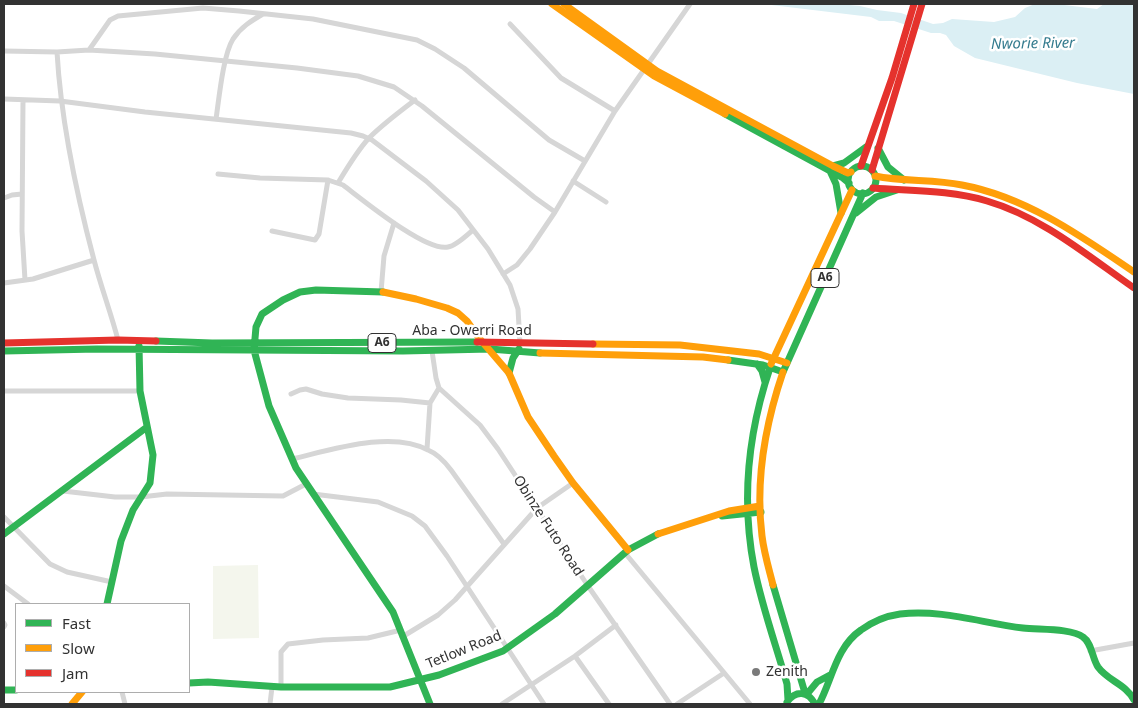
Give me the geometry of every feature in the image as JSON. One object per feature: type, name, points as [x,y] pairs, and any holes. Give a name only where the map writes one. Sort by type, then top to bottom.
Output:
[{"type":"main road","points":[[552,4],[645,66],[831,168],[848,173],[861,166],[922,4]]},
{"type":"main road","points":[[564,4],[645,66]]},
{"type":"main road","points":[[873,188],[878,148],[914,4]]},
{"type":"main road","points":[[831,168],[844,163],[868,145]]},
{"type":"main road","points":[[878,148],[890,170],[904,180]]},
{"type":"main road","points":[[861,166],[874,173],[904,180],[964,185],[1009,198],[1058,222],[1134,272]]},
{"type":"main road","points":[[831,168],[850,186],[863,193],[873,188],[921,190],[971,198],[1008,209],[1043,226],[1134,288]]},
{"type":"main road","points":[[831,168],[842,213]]},
{"type":"main road","name":"A6","points":[[770,368],[842,213],[850,186],[851,172]]},
{"type":"main road","points":[[854,215],[876,197],[897,190]]},
{"type":"main road","name":"A6","points":[[783,372],[863,193]]},
{"type":"main road","points":[[823,252],[834,257]]},
{"type":"main road","points":[[430,704],[393,612],[306,484],[292,459],[269,406],[254,347],[256,327],[262,314],[283,300],[300,292],[316,290],[381,292],[416,299],[458,313],[474,328],[479,338],[509,373],[528,417],[573,483],[627,552]]},
{"type":"main road","points":[[108,603],[121,541],[133,510],[150,483],[153,465],[140,391],[139,340]]},
{"type":"main road","name":"Aba - Owerri Road","points":[[8,343],[139,340],[254,347],[432,350],[680,345],[759,354],[787,363]]},
{"type":"main road","name":"Aba - Owerri Road","points":[[4,351],[483,342],[551,354],[703,357],[757,364],[783,372]]},
{"type":"main road","points":[[8,343],[12,351]]},
{"type":"main road","name":"A6","points":[[759,354],[774,352],[779,346]]},
{"type":"main road","points":[[509,373],[513,358],[519,347]]},
{"type":"main road","points":[[757,364],[762,371],[765,382]]},
{"type":"main road","points":[[770,368],[755,418],[750,451],[747,511],[754,568],[787,684],[787,702]]},
{"type":"main road","points":[[783,372],[773,402],[760,479],[762,535],[786,637],[806,693],[817,704],[829,686],[830,675],[849,643],[859,632],[878,620],[900,614],[938,614],[1083,637],[1101,670],[1133,696]]},
{"type":"main road","points":[[4,534],[147,427]]},
{"type":"main road","name":"Tetlow Road","points":[[190,683],[208,682],[272,687],[390,688],[439,675],[503,651],[555,614],[627,552],[662,532],[709,517],[761,509]]},
{"type":"main road","points":[[787,702],[793,694],[806,693],[822,678],[830,675]]},
{"type":"main road","points":[[72,704],[81,693]]},
{"type":"street","points":[[503,274],[517,265],[524,257],[555,212],[615,111],[690,4]]},
{"type":"street","points":[[89,50],[110,20],[118,16],[203,8],[313,19],[417,40],[464,68],[549,140],[585,161]]},
{"type":"street","points":[[216,119],[226,61],[232,41],[240,30],[263,14]]},
{"type":"street","points":[[510,24],[561,78],[615,111]]},
{"type":"street","points":[[4,51],[57,52],[89,50],[226,61],[358,76],[394,87],[415,100],[555,212]]},
{"type":"street","points":[[57,52],[60,101],[70,161],[94,260],[118,340]]},
{"type":"street","points":[[4,99],[60,101],[351,133],[369,138],[426,181],[458,210],[488,249],[510,285],[518,309],[519,347]]},
{"type":"street","points":[[23,100],[22,231],[25,280]]},
{"type":"street","points":[[338,183],[352,160],[369,138],[415,100]]},
{"type":"street","points":[[218,174],[260,178],[328,180],[338,183],[409,233],[437,247],[450,247],[474,230]]},
{"type":"street","points":[[272,231],[315,240],[319,234],[328,180]]},
{"type":"street","points":[[574,181],[606,202]]},
{"type":"street","points":[[4,198],[22,194]]},
{"type":"street","points":[[381,292],[384,256],[394,223]]},
{"type":"street","points":[[4,283],[25,280],[94,260]]},
{"type":"street","points":[[427,449],[430,404],[439,388],[432,350]]},
{"type":"street","name":"Obinze Futo Road","points":[[439,388],[480,425],[498,449],[588,586],[670,704]]},
{"type":"street","points":[[291,394],[306,389],[322,394],[348,398],[401,400],[430,404]]},
{"type":"street","points":[[4,391],[140,391]]},
{"type":"street","points":[[292,459],[387,441],[404,442],[427,449],[444,461],[504,544]]},
{"type":"street","points":[[281,687],[281,652],[288,644],[402,634],[438,615],[467,587],[537,508],[573,483]]},
{"type":"street","points":[[63,490],[115,497],[141,498],[167,494],[283,496],[306,484]]},
{"type":"street","points":[[313,494],[378,502],[412,516],[425,526],[508,647],[544,704]]},
{"type":"street","points":[[4,517],[12,528],[46,562],[67,572],[112,582]]},
{"type":"street","points":[[627,552],[750,704]]},
{"type":"street","points":[[4,586],[27,603]]},
{"type":"street","points":[[502,704],[575,656],[616,625]]},
{"type":"street","points":[[1090,652],[1134,643]]},
{"type":"street","points":[[575,656],[609,704]]},
{"type":"street","points":[[677,704],[724,673]]},
{"type":"street","points":[[270,704],[272,687]]},
{"type":"shaded area","points":[[258,565],[259,638],[213,639],[213,566]]},
{"type":"water","name":"Nworie River","points":[[763,4],[839,4],[860,6],[901,13],[933,24],[943,23],[952,19],[994,22],[1015,17],[1025,8],[1035,4],[1056,4],[1097,9],[1104,4],[1134,5],[1134,94],[1077,83],[975,58],[954,46],[946,35],[931,33],[894,21],[879,21],[871,17]]},
{"type":"traffic: fast","points":[[725,114],[849,183]]},
{"type":"traffic: fast","points":[[833,166],[844,163],[866,147]]},
{"type":"traffic: fast","points":[[878,148],[888,167],[904,180]]},
{"type":"traffic: fast","points":[[862,166],[872,170],[876,180],[872,190],[862,194],[852,190],[848,180],[852,170],[862,166]]},
{"type":"traffic: fast","points":[[830,171],[836,184],[841,213]]},
{"type":"traffic: fast","points":[[856,213],[876,197],[897,190]]},
{"type":"traffic: fast","points":[[728,360],[763,365],[783,372],[863,193]]},
{"type":"traffic: fast","points":[[383,292],[316,290],[300,292],[283,300],[262,314],[256,327],[254,350],[269,406],[296,468],[393,612],[430,704]]},
{"type":"traffic: fast","points":[[156,341],[212,343],[477,342]]},
{"type":"traffic: fast","points":[[107,603],[121,541],[133,510],[150,483],[153,455],[140,391],[139,346]]},
{"type":"traffic: fast","points":[[4,351],[97,349],[403,351],[490,349],[540,353]]},
{"type":"traffic: fast","points":[[509,373],[513,358],[519,349]]},
{"type":"traffic: fast","points":[[757,364],[762,371],[765,382]]},
{"type":"traffic: fast","points":[[770,368],[762,392],[752,442],[749,466],[748,516],[750,542],[757,582],[787,684],[788,700]]},
{"type":"traffic: fast","points":[[4,534],[147,427]]},
{"type":"traffic: fast","points":[[722,516],[761,512]]},
{"type":"traffic: fast","points":[[190,683],[208,682],[281,687],[390,687],[439,675],[503,651],[555,614],[628,550],[658,534]]},
{"type":"traffic: fast","points":[[773,585],[805,693]]},
{"type":"traffic: fast","points":[[819,704],[840,655],[853,637],[865,627],[879,620],[900,614],[915,613],[931,613],[1008,626],[1078,634],[1088,643],[1102,672],[1126,690],[1134,700]]},
{"type":"traffic: fast","points":[[807,694],[817,682],[830,675]]},
{"type":"traffic: fast","points":[[4,690],[15,690]]},
{"type":"traffic: fast","points":[[787,702],[794,695],[805,694],[815,704]]},
{"type":"traffic: slow","points":[[552,4],[654,76],[725,114]]},
{"type":"traffic: slow","points":[[564,4],[657,71],[833,166],[848,173],[851,172]]},
{"type":"traffic: slow","points":[[875,176],[951,183],[986,191],[1008,199],[1031,208],[1073,232],[1134,272]]},
{"type":"traffic: slow","points":[[771,364],[852,190]]},
{"type":"traffic: slow","points":[[383,292],[447,308],[458,313],[467,321],[509,373],[528,417],[554,456],[573,483],[628,550]]},
{"type":"traffic: slow","points":[[593,344],[680,345],[759,354],[787,363]]},
{"type":"traffic: slow","points":[[540,353],[703,357],[728,360]]},
{"type":"traffic: slow","points":[[773,585],[763,542],[760,494],[763,453],[771,412],[783,372]]},
{"type":"traffic: slow","points":[[658,534],[729,511],[760,506]]},
{"type":"traffic: slow","points":[[72,704],[81,693]]},
{"type":"traffic: jam","points":[[861,166],[892,78],[914,4]]},
{"type":"traffic: jam","points":[[872,170],[922,4]]},
{"type":"traffic: jam","points":[[873,188],[973,197],[1007,208],[1064,238],[1134,288]]},
{"type":"traffic: jam","points":[[4,343],[156,341]]},
{"type":"traffic: jam","points":[[477,342],[593,344]]},
{"type":"place","name":"Zenith","points":[[756,672]]}]
